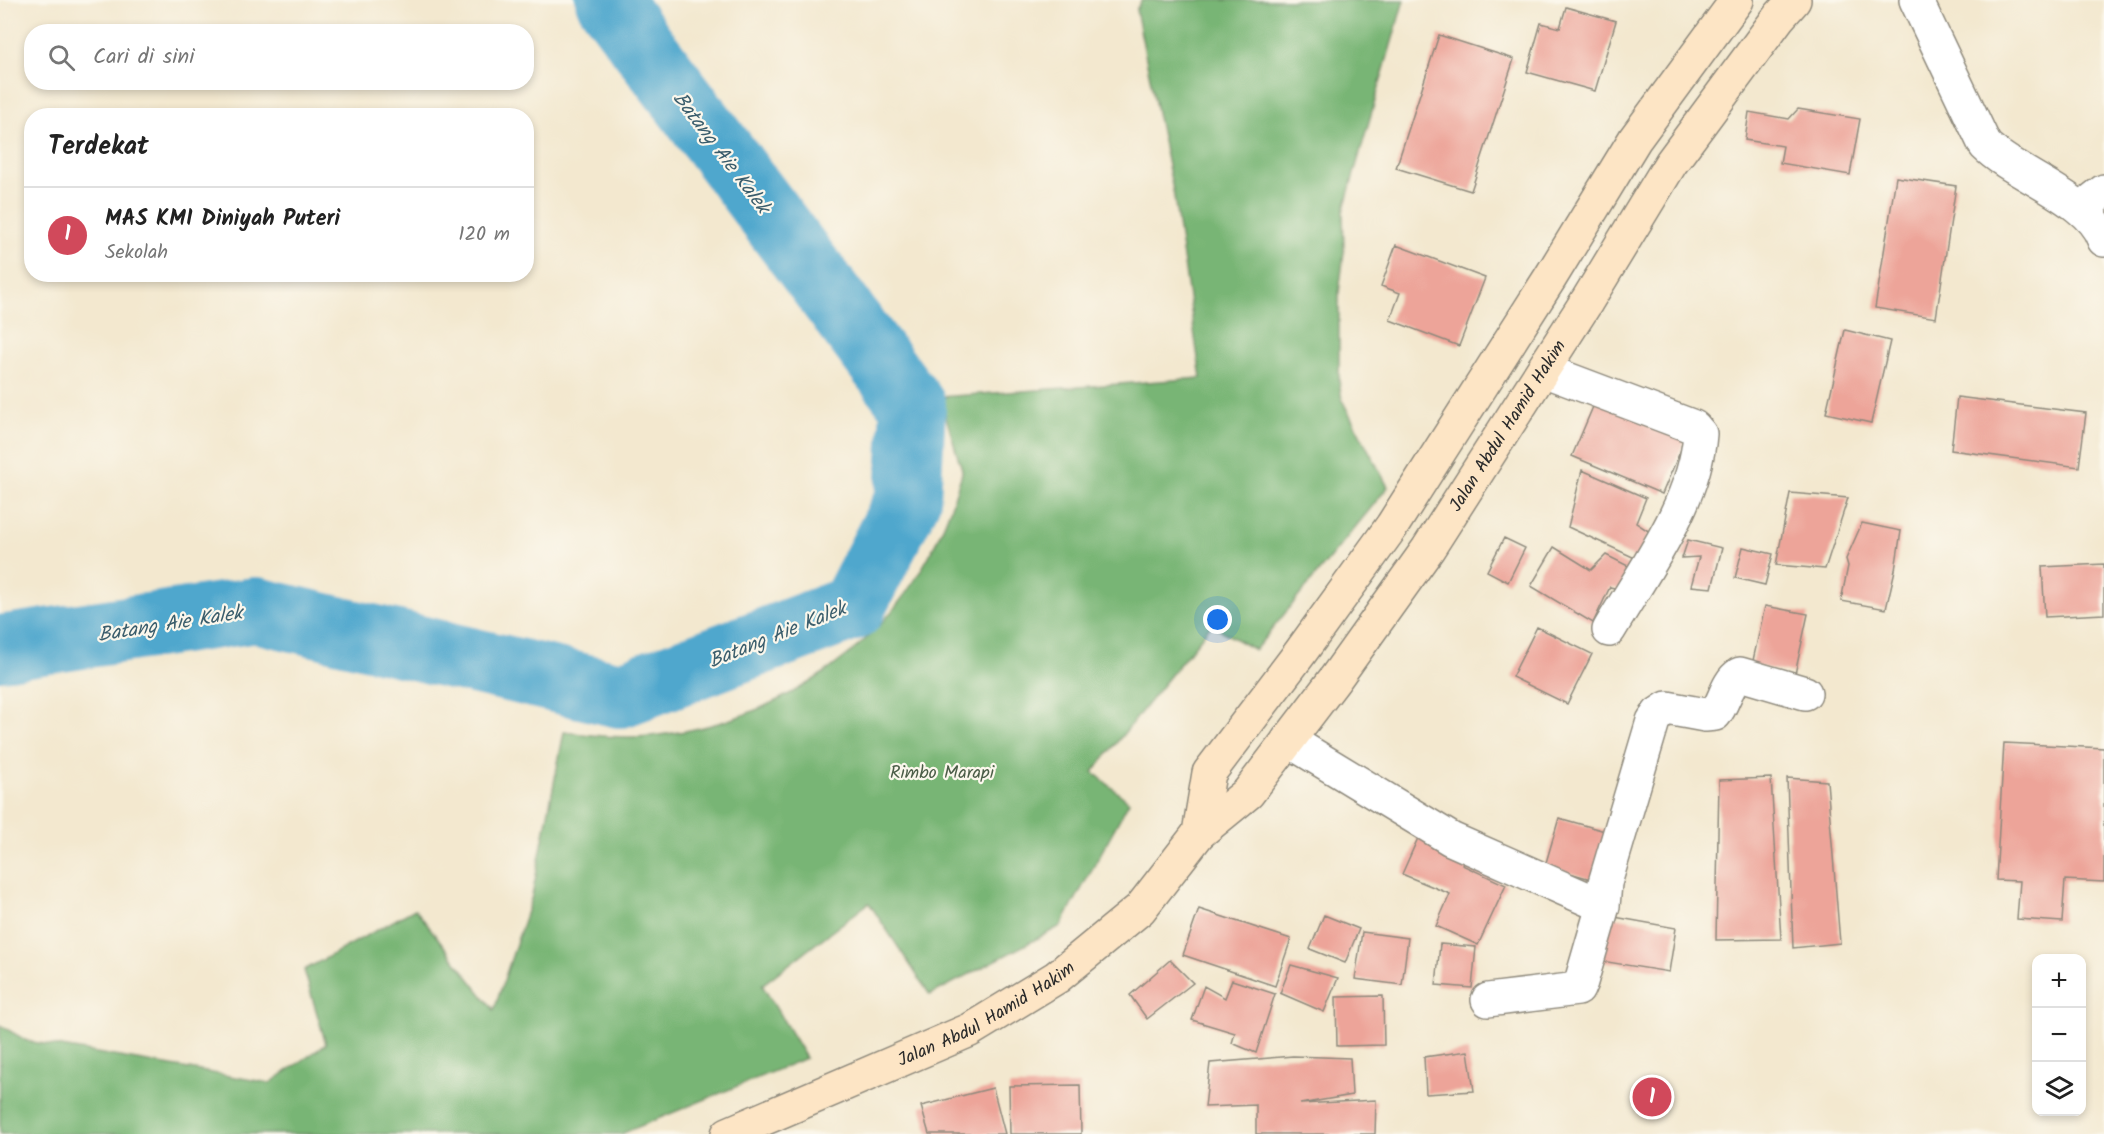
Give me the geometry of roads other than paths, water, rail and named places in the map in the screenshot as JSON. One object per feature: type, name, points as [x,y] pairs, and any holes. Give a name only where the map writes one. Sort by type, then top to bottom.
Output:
[{"type":"main road","name":"Jalan Abdul Hamid Hakim","points":[[1199,833],[1209,773],[1392,526],[1550,278],[1635,139],[1737,0]]},
{"type":"main road","name":"Jalan Abdul Hamid Hakim","points":[[729,1134],[970,1030],[1057,977],[1140,909],[1199,833],[1248,793],[1428,549],[1587,301],[1671,163],[1794,0]]},
{"type":"main road","points":[[1550,278],[1587,301]]},
{"type":"street","points":[[1916,0],[1984,145],[1997,158],[2093,200],[2104,240]]},
{"type":"street","points":[[1543,370],[1694,427],[1700,434],[1699,446],[1681,507],[1608,630]]},
{"type":"street","points":[[1488,1000],[1578,989],[1603,906],[1605,883],[1653,721],[1658,714],[1667,708],[1705,715],[1715,714],[1732,679],[1740,675],[1805,693]]},
{"type":"street","points":[[1288,740],[1451,839],[1603,906]]},
{"type":"waterway","name":"Batang Aie Kalek","points":[[0,648],[256,610],[620,695],[852,608],[908,499],[913,406],[608,0]]},
{"type":"place","name":"MAS KMI Diniyah Puteri","points":[[1652,1097]]},
{"type":"park label","name":"Rimbo Marapi","points":[[942,772]]}]
